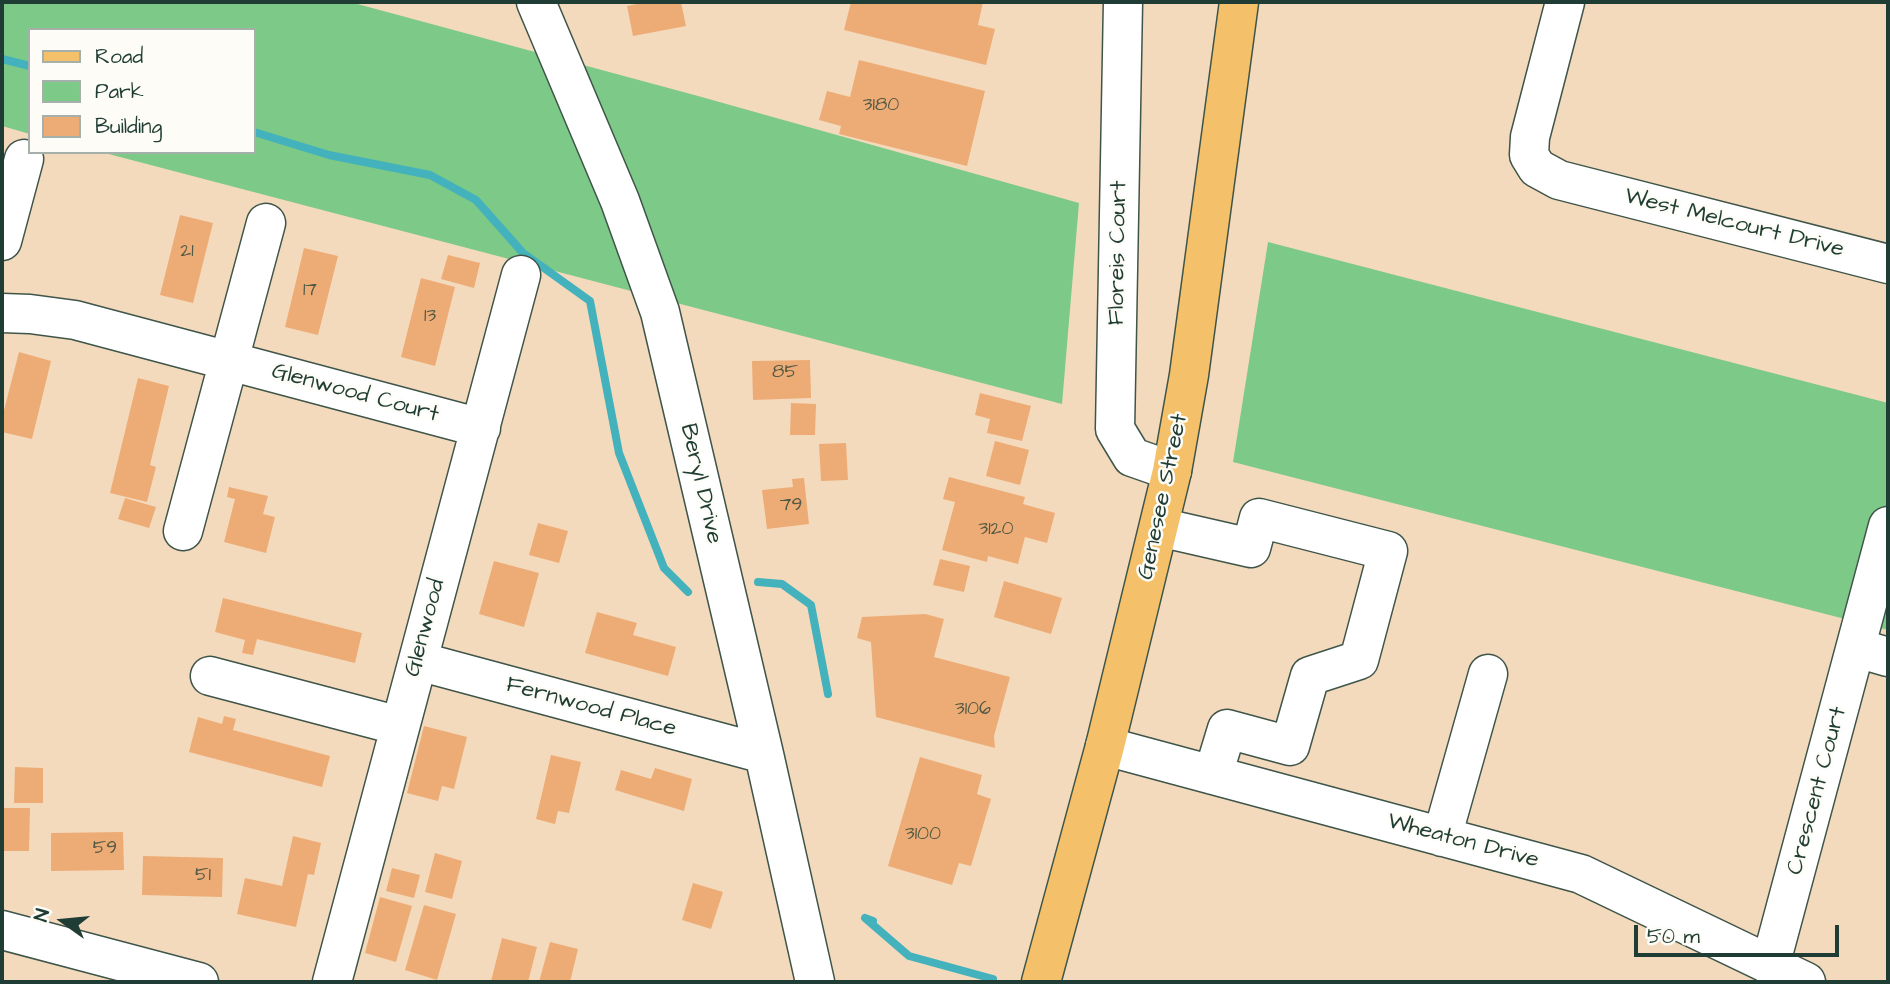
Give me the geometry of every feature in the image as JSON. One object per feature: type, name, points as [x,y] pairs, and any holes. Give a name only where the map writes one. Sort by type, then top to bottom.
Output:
[{"type":"main road","name":"Genesee Street","points":[[1041,982],[1105,746],[1172,471],[1189,375],[1239,2]]},
{"type":"street","name":"Beryl Drive","points":[[536,2],[620,201],[660,312],[815,982]]},
{"type":"street","name":"Floreis Court","points":[[1123,2],[1115,429],[1132,457],[1172,471]]},
{"type":"street","name":"West Melcourt Drive","points":[[1565,2],[1530,137],[1530,155],[1537,168],[1551,177],[1580,185],[1888,264]]},
{"type":"street","points":[[2,241],[24,159]]},
{"type":"street","points":[[183,531],[266,223]]},
{"type":"street","name":"Glenwood","points":[[332,982],[521,275]]},
{"type":"street","name":"Glenwood Court","points":[[2,313],[75,320],[481,428]]},
{"type":"street","points":[[1159,527],[1251,548],[1259,518],[1388,551],[1359,660],[1310,676],[1290,746],[1227,729],[1213,775]]},
{"type":"street","name":"Crescent Court","points":[[1770,966],[1872,653],[1888,526]]},
{"type":"street","name":"Fernwood Place","points":[[418,661],[764,754]]},
{"type":"street","points":[[1442,837],[1488,674]]},
{"type":"street","points":[[210,676],[400,726]]},
{"type":"street","name":"Wheaton Drive","points":[[1105,746],[1581,874],[1806,982]]},
{"type":"street","points":[[2,930],[199,982]]},
{"type":"green space","points":[[2,2],[350,2],[1079,203],[1062,404],[109,154],[256,154],[256,28],[28,28],[28,133],[2,126]]},
{"type":"green space","points":[[1268,242],[1888,403],[1888,630],[1233,462]]},
{"type":"building","points":[[646,2],[681,2],[686,26],[633,36],[627,6]]},
{"type":"building","points":[[851,2],[983,2],[978,25],[995,29],[986,65],[844,30]]},
{"type":"building","points":[[859,60],[985,91],[967,166],[839,134],[841,126],[819,120],[827,91],[850,97]]},
{"type":"building","points":[[180,215],[213,223],[193,303],[160,295]]},
{"type":"building","points":[[304,248],[338,256],[318,335],[285,327]]},
{"type":"building","points":[[448,255],[480,263],[474,288],[441,279]]},
{"type":"building","points":[[421,278],[455,287],[435,366],[401,357]]},
{"type":"building","points":[[19,352],[51,361],[32,439],[2,432],[2,418]]},
{"type":"building","points":[[810,360],[811,398],[753,400],[752,361]]},
{"type":"building","points":[[138,378],[169,386],[150,465],[156,467],[147,502],[110,493]]},
{"type":"building","points":[[980,393],[1031,406],[1022,441],[987,433],[990,419],[975,415]]},
{"type":"building","points":[[791,403],[816,404],[815,435],[790,435]]},
{"type":"building","points":[[995,441],[1029,450],[1020,485],[986,476]]},
{"type":"building","points":[[846,443],[848,480],[821,481],[819,444]]},
{"type":"building","points":[[949,477],[1025,497],[1023,504],[1055,513],[1047,543],[1025,537],[1018,564],[988,556],[987,562],[942,550],[955,502],[943,499]]},
{"type":"building","points":[[804,478],[809,524],[767,529],[762,490],[793,487],[792,479]]},
{"type":"building","points":[[229,487],[268,496],[263,514],[275,517],[266,553],[224,542],[235,499],[227,497]]},
{"type":"building","points":[[125,498],[156,507],[149,528],[118,519]]},
{"type":"building","points":[[538,523],[568,531],[559,563],[529,555]]},
{"type":"building","points":[[940,559],[970,566],[964,592],[933,585]]},
{"type":"building","points":[[494,561],[539,573],[524,627],[479,614]]},
{"type":"building","points":[[1004,581],[1062,598],[1051,634],[994,617]]},
{"type":"building","points":[[223,598],[362,633],[355,663],[257,639],[253,655],[242,653],[245,640],[215,632]]},
{"type":"building","points":[[597,612],[637,623],[633,635],[676,647],[668,676],[585,653]]},
{"type":"building","points":[[925,614],[944,619],[934,657],[1010,677],[994,736],[995,748],[876,717],[871,642],[857,638],[862,617]]},
{"type":"building","points":[[224,716],[236,719],[233,730],[330,756],[322,787],[189,752],[198,717],[222,724]]},
{"type":"building","points":[[424,726],[467,737],[454,789],[442,786],[438,801],[407,793]]},
{"type":"building","points":[[551,755],[581,762],[569,813],[558,811],[555,824],[536,819]]},
{"type":"building","points":[[920,757],[982,775],[977,794],[991,799],[971,866],[959,863],[952,885],[888,866]]},
{"type":"building","points":[[15,767],[43,768],[43,803],[14,803]]},
{"type":"building","points":[[655,768],[692,779],[684,811],[615,790],[621,770],[651,779]]},
{"type":"building","points":[[2,808],[30,808],[29,851],[2,851]]},
{"type":"building","points":[[123,832],[124,870],[51,871],[51,833]]},
{"type":"building","points":[[293,836],[321,843],[314,875],[308,874],[296,927],[237,914],[245,878],[282,886]]},
{"type":"building","points":[[435,853],[462,861],[452,899],[425,892]]},
{"type":"building","points":[[143,856],[223,858],[222,897],[142,895]]},
{"type":"building","points":[[392,868],[420,875],[414,898],[386,891]]},
{"type":"building","points":[[693,883],[723,892],[711,929],[682,920]]},
{"type":"building","points":[[380,897],[412,906],[396,962],[365,953]]},
{"type":"building","points":[[424,905],[456,914],[437,980],[405,970]]},
{"type":"building","points":[[502,938],[537,947],[528,982],[491,981]]},
{"type":"building","points":[[550,942],[578,949],[570,982],[539,982]]},
{"type":"waterway","points":[[2,59],[28,66]]},
{"type":"waterway","points":[[256,133],[329,155],[430,175],[476,200],[523,253],[590,301],[619,453],[664,568],[688,592]]},
{"type":"waterway","points":[[758,582],[782,584],[811,605],[828,694]]},
{"type":"waterway","points":[[873,921],[865,918],[909,956],[993,979]]}]
